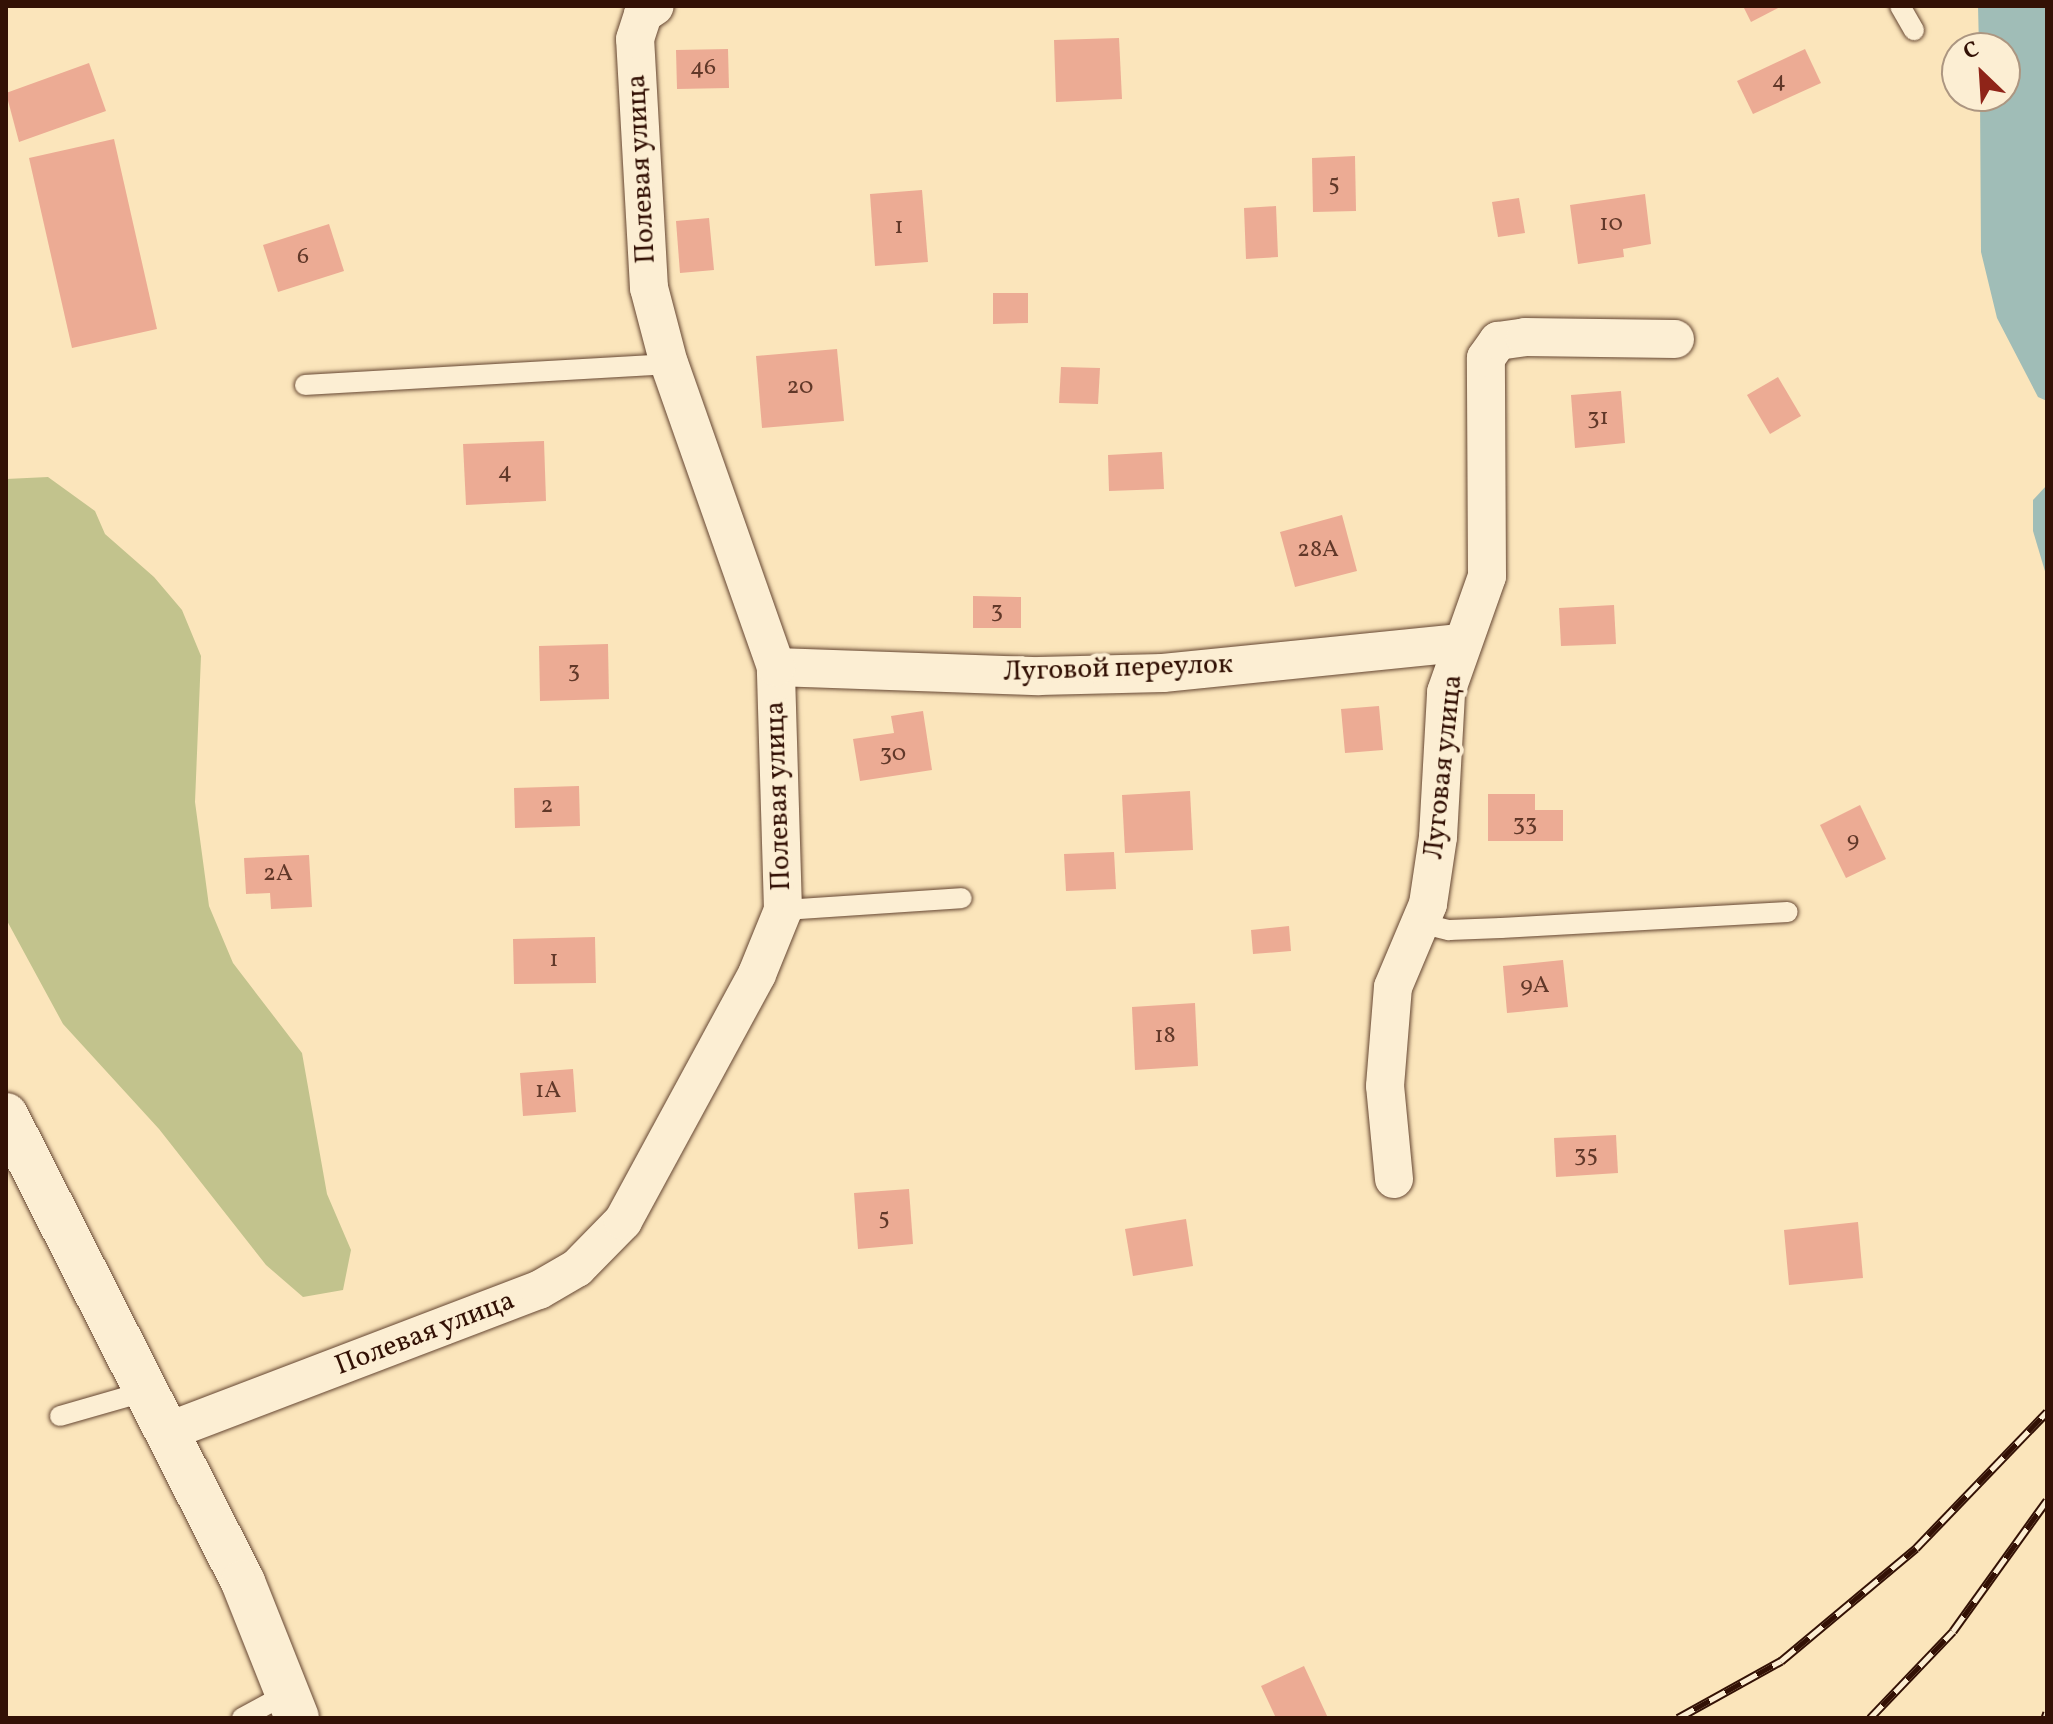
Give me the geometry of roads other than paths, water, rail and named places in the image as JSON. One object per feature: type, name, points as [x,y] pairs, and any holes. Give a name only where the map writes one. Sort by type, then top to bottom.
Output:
[{"type":"main road","points":[[6,1115],[243,1582],[293,1706]]},
{"type":"street","name":"Полевая улица","points":[[169,1431],[539,1290],[577,1268],[623,1221],[757,974],[783,910],[776,667],[669,364],[649,288],[635,39],[643,14],[655,6]]},
{"type":"street","name":"Луговая улица","points":[[1394,1179],[1385,1086],[1393,987],[1420,923],[1438,837],[1446,692],[1460,643],[1487,576],[1486,358],[1498,341],[1525,337],[1675,339]]},
{"type":"street","name":"Луговой переулок","points":[[776,667],[1039,676],[1163,673],[1460,643]]},
{"type":"lane","points":[[1900,6],[1914,30]]},
{"type":"lane","points":[[305,385],[669,364]]},
{"type":"lane","points":[[783,910],[962,898]]},
{"type":"lane","points":[[1420,923],[1449,930],[1788,912]]},
{"type":"lane","points":[[60,1416],[147,1391]]},
{"type":"lane","points":[[242,1718],[293,1706]]},
{"type":"water","points":[[1978,6],[2047,6],[2047,401],[2038,397],[1997,318],[1981,252],[1980,112],[2021,112],[2021,32],[1979,32]]},
{"type":"water","points":[[2047,485],[2047,578],[2033,531],[2033,500]]},
{"type":"railway","points":[[1678,1718],[1781,1661],[1916,1548],[2047,1412]]},
{"type":"railway","points":[[1870,1718],[1953,1631],[2047,1500]]},
{"type":"railway","points":[[2045,1718],[2047,1712]]}]
